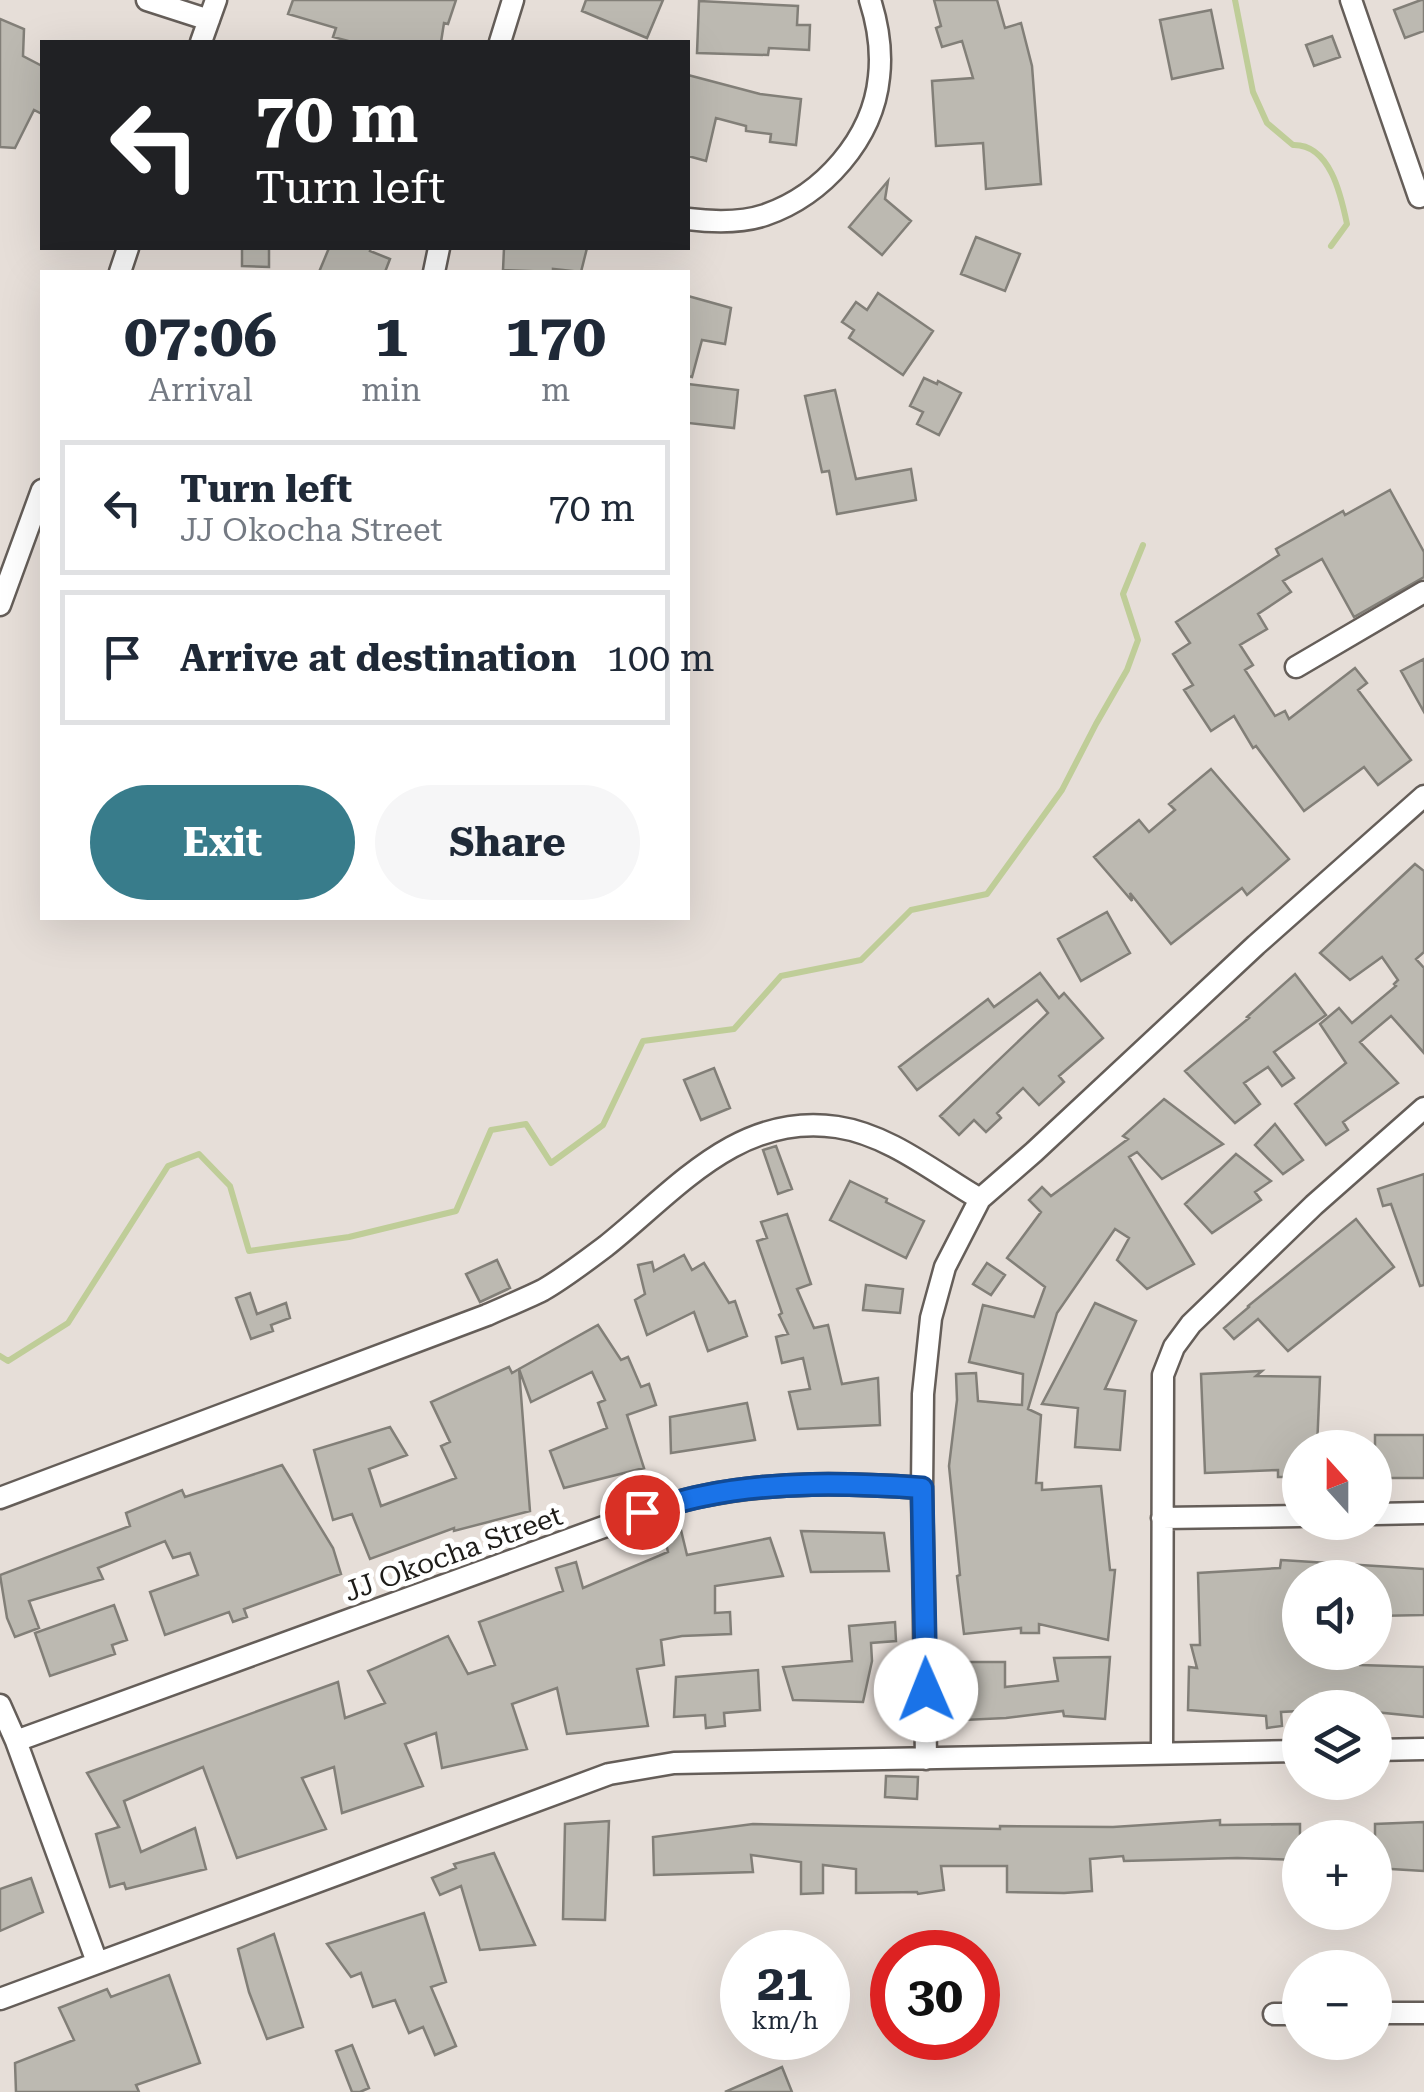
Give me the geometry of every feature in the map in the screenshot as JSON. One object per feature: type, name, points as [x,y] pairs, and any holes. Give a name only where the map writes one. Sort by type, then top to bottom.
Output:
[{"type":"street","points":[[147,0],[212,10],[202,40]]},
{"type":"street","points":[[501,40],[513,0]]},
{"type":"street","points":[[690,219],[713,222],[764,215],[805,194],[843,162],[867,122],[880,79],[880,39],[870,0]]},
{"type":"street","points":[[1351,0],[1419,197]]},
{"type":"street","points":[[0,605],[40,495]]},
{"type":"street","points":[[1296,667],[1424,592]]},
{"type":"street","points":[[926,1759],[923,1394],[931,1318],[945,1266],[980,1199],[1424,796]]},
{"type":"street","points":[[1162,1753],[1164,1375],[1174,1348],[1191,1324],[1314,1205],[1424,1108]]},
{"type":"street","points":[[0,1498],[486,1315],[545,1288],[606,1246],[698,1168],[736,1143],[784,1126],[837,1127],[884,1142],[980,1199]]},
{"type":"street","name":"JJ Okocha Street","points":[[16,1741],[642,1512],[703,1496],[769,1486],[853,1483],[922,1488]]},
{"type":"street","points":[[1392,1514],[1424,1513]]},
{"type":"street","points":[[1162,1518],[1282,1516]]},
{"type":"street","points":[[0,1704],[98,1962]]},
{"type":"street","points":[[1392,1750],[1424,1749]]},
{"type":"street","points":[[0,1999],[609,1774],[674,1763],[1282,1751]]},
{"type":"street","points":[[1392,2013],[1424,2013]]},
{"type":"street","points":[[1274,2014],[1282,2014]]},
{"type":"building","points":[[293,0],[456,0],[448,24],[444,23],[441,40],[344,40],[333,37],[336,28],[288,14]]},
{"type":"building","points":[[586,0],[663,0],[647,38],[582,11]]},
{"type":"building","points":[[934,0],[997,0],[1005,28],[1021,23],[1032,66],[1041,184],[986,189],[983,143],[936,146],[932,81],[973,78],[962,41],[942,47]]},
{"type":"building","points":[[1421,0],[1424,31],[1405,38],[1394,10]]},
{"type":"building","points":[[699,1],[798,6],[797,25],[810,25],[809,50],[769,48],[768,55],[697,53]]},
{"type":"building","points":[[1211,10],[1223,68],[1172,79],[1160,20]]},
{"type":"building","points":[[0,19],[24,29],[23,56],[40,65],[40,113],[34,110],[15,148],[0,147]]},
{"type":"building","points":[[1332,36],[1340,57],[1314,66],[1306,45]]},
{"type":"building","points":[[690,76],[760,94],[801,99],[796,145],[770,142],[771,134],[746,131],[746,126],[716,118],[706,161],[690,157]]},
{"type":"building","points":[[888,181],[885,199],[911,221],[882,255],[849,227]]},
{"type":"building","points":[[976,237],[1020,254],[1005,291],[961,274]]},
{"type":"building","points":[[242,250],[269,250],[269,267],[242,266]]},
{"type":"building","points":[[328,250],[370,250],[390,259],[386,270],[320,270]]},
{"type":"building","points":[[504,250],[586,250],[582,270],[503,270]]},
{"type":"building","points":[[878,293],[933,331],[903,375],[849,338],[854,330],[842,322],[856,302],[867,310]]},
{"type":"building","points":[[690,297],[731,308],[725,344],[702,340],[692,377]]},
{"type":"building","points":[[924,378],[961,393],[939,435],[917,424],[923,412],[910,406]]},
{"type":"building","points":[[690,384],[738,390],[734,428],[690,423]]},
{"type":"building","points":[[835,390],[856,479],[911,469],[916,500],[837,514],[829,471],[822,472],[805,396]]},
{"type":"building","points":[[1390,490],[1424,552],[1424,577],[1354,617],[1322,559],[1283,581],[1291,592],[1258,614],[1267,629],[1240,645],[1253,665],[1245,670],[1275,716],[1285,711],[1289,719],[1355,668],[1367,683],[1358,690],[1411,760],[1378,785],[1364,767],[1304,811],[1256,746],[1253,748],[1234,716],[1211,731],[1184,690],[1193,685],[1173,654],[1190,643],[1176,622],[1279,555],[1276,549]]},
{"type":"building","points":[[1424,659],[1424,712],[1401,671]]},
{"type":"building","points":[[1211,769],[1289,859],[1247,895],[1242,888],[1171,944],[1130,893],[1132,901],[1094,857],[1139,820],[1149,832],[1175,810],[1169,804]]},
{"type":"building","points":[[1415,864],[1424,871],[1424,952],[1416,959],[1424,968],[1424,1053],[1391,1016],[1360,1042],[1398,1083],[1343,1122],[1348,1130],[1326,1145],[1295,1104],[1346,1063],[1320,1024],[1339,1008],[1352,1023],[1396,986],[1398,980],[1382,957],[1350,980],[1320,953]]},
{"type":"building","points":[[1107,912],[1130,953],[1081,981],[1058,939]]},
{"type":"building","points":[[1040,973],[1059,998],[1064,993],[1103,1038],[1059,1076],[1064,1082],[1039,1105],[1023,1088],[997,1113],[1001,1118],[986,1132],[974,1120],[959,1135],[940,1116],[1048,1013],[1037,1000],[917,1090],[899,1067],[988,999],[994,1007]]},
{"type":"building","points":[[1295,974],[1326,1015],[1274,1052],[1294,1078],[1282,1086],[1268,1067],[1244,1083],[1260,1104],[1235,1123],[1185,1071]]},
{"type":"building","points":[[714,1068],[730,1108],[701,1120],[684,1080]]},
{"type":"building","points":[[1164,1099],[1223,1144],[1162,1179],[1137,1152],[1129,1157],[1194,1264],[1147,1289],[1117,1260],[1129,1238],[1115,1229],[1057,1313],[1028,1409],[1041,1415],[1036,1483],[1042,1483],[1042,1490],[1101,1486],[1110,1570],[1115,1570],[1108,1640],[1039,1624],[1039,1633],[1021,1633],[1021,1628],[964,1634],[949,1466],[956,1374],[976,1373],[978,1401],[1022,1405],[1023,1374],[969,1362],[983,1305],[1034,1317],[1045,1287],[1007,1258],[1041,1212],[1029,1200],[1042,1187],[1051,1196],[1128,1139],[1123,1136]]},
{"type":"building","points":[[1275,1124],[1303,1160],[1283,1174],[1255,1145]]},
{"type":"building","points":[[776,1146],[792,1189],[778,1194],[763,1150]]},
{"type":"building","points":[[1236,1154],[1271,1181],[1255,1192],[1261,1200],[1212,1233],[1185,1204]]},
{"type":"building","points":[[1424,1174],[1424,1285],[1420,1286],[1391,1204],[1383,1206],[1378,1189]]},
{"type":"building","points":[[850,1181],[924,1221],[906,1258],[830,1220]]},
{"type":"building","points":[[787,1214],[811,1284],[797,1289],[814,1328],[828,1325],[842,1384],[878,1378],[880,1425],[798,1429],[789,1392],[810,1389],[803,1358],[782,1363],[776,1337],[788,1334],[757,1241],[767,1238],[761,1222]]},
{"type":"building","points":[[1356,1219],[1394,1267],[1288,1351],[1258,1319],[1234,1339],[1224,1328],[1248,1306]]},
{"type":"building","points":[[684,1255],[692,1270],[704,1263],[729,1303],[735,1301],[747,1336],[708,1351],[694,1312],[647,1335],[635,1300],[645,1294],[638,1265],[652,1262],[654,1271]]},
{"type":"building","points":[[497,1260],[510,1288],[480,1302],[466,1274]]},
{"type":"building","points":[[987,1263],[1005,1275],[991,1295],[973,1284]]},
{"type":"building","points":[[866,1285],[903,1289],[900,1313],[863,1310]]},
{"type":"building","points":[[250,1293],[257,1314],[286,1303],[290,1318],[271,1325],[273,1331],[251,1339],[236,1298]]},
{"type":"building","points":[[1095,1303],[1136,1321],[1105,1389],[1125,1391],[1120,1450],[1075,1447],[1078,1408],[1042,1404]]},
{"type":"building","points":[[598,1325],[621,1360],[628,1357],[641,1387],[649,1384],[656,1405],[627,1415],[644,1468],[564,1488],[550,1451],[607,1428],[598,1403],[605,1400],[592,1372],[531,1402],[519,1369]]},
{"type":"building","points":[[509,1367],[512,1373],[519,1369],[530,1511],[454,1528],[370,1559],[352,1514],[333,1520],[314,1450],[390,1427],[407,1455],[369,1469],[381,1506],[456,1478],[441,1446],[450,1442],[431,1402]]},
{"type":"building","points":[[1262,1371],[1256,1376],[1320,1377],[1318,1430],[1282,1430],[1282,1477],[1278,1477],[1278,1470],[1205,1473],[1201,1374]]},
{"type":"building","points":[[747,1403],[755,1440],[671,1453],[670,1417]]},
{"type":"building","points":[[1392,1435],[1424,1435],[1424,1478],[1392,1478]]},
{"type":"building","points":[[282,1465],[333,1548],[341,1574],[244,1609],[247,1617],[233,1622],[229,1612],[165,1635],[150,1592],[198,1575],[190,1553],[173,1558],[165,1541],[98,1568],[103,1579],[29,1601],[39,1628],[15,1637],[7,1618],[0,1575],[130,1526],[126,1513],[182,1490],[185,1497]]},
{"type":"building","points":[[680,1526],[687,1555],[770,1538],[783,1576],[715,1586],[715,1613],[730,1612],[731,1634],[661,1640],[664,1665],[637,1669],[648,1726],[567,1734],[557,1688],[512,1704],[527,1749],[442,1768],[436,1733],[405,1744],[423,1786],[342,1813],[334,1767],[302,1778],[326,1829],[237,1858],[203,1767],[124,1801],[141,1852],[195,1828],[206,1869],[126,1889],[124,1883],[110,1887],[96,1834],[119,1827],[87,1773],[338,1682],[345,1718],[385,1703],[368,1671],[448,1636],[468,1674],[495,1665],[479,1622],[563,1591],[556,1568],[576,1562],[583,1588],[668,1552],[663,1531]]},
{"type":"building","points":[[801,1531],[884,1533],[889,1571],[811,1572]]},
{"type":"building","points":[[1282,1560],[1282,1670],[1424,1667],[1424,1717],[1392,1714],[1392,1690],[1282,1690],[1282,1726],[1267,1728],[1266,1716],[1188,1710],[1189,1667],[1197,1668],[1191,1645],[1200,1645],[1198,1573],[1280,1568]]},
{"type":"building","points":[[1392,1567],[1424,1569],[1424,1615],[1392,1616]]},
{"type":"building","points":[[114,1605],[127,1640],[112,1645],[115,1654],[50,1676],[35,1633]]},
{"type":"building","points":[[895,1622],[896,1641],[871,1643],[872,1661],[863,1702],[793,1700],[783,1667],[852,1661],[849,1626]]},
{"type":"building","points":[[1110,1657],[1105,1719],[1064,1716],[1063,1711],[964,1720],[957,1662],[1005,1662],[1005,1687],[1058,1681],[1054,1658]]},
{"type":"building","points":[[758,1670],[760,1710],[724,1713],[725,1726],[706,1728],[705,1715],[674,1717],[676,1677]]},
{"type":"building","points":[[886,1776],[918,1777],[917,1799],[885,1797]]},
{"type":"building","points":[[1220,1820],[1220,1825],[1282,1824],[1282,1859],[1124,1861],[1123,1856],[1090,1859],[1092,1891],[1064,1893],[1007,1892],[1007,1866],[941,1866],[944,1890],[918,1894],[856,1893],[856,1869],[823,1865],[823,1893],[801,1894],[801,1862],[751,1855],[753,1872],[654,1875],[653,1837],[753,1824],[1113,1827]]},
{"type":"building","points":[[609,1821],[605,1920],[563,1919],[565,1824]]},
{"type":"building","points":[[1424,1822],[1424,1871],[1392,1869],[1392,1823]]},
{"type":"building","points":[[494,1853],[535,1945],[480,1950],[461,1886],[440,1895],[432,1878],[456,1868],[454,1864]]},
{"type":"building","points":[[31,1878],[43,1912],[0,1931],[0,1889]]},
{"type":"building","points":[[424,1913],[446,1982],[431,1987],[456,2046],[435,2055],[423,2027],[409,2033],[395,2000],[373,2007],[361,1973],[351,1977],[327,1944]]},
{"type":"building","points":[[274,1934],[303,2027],[267,2039],[238,1949]]},
{"type":"building","points":[[169,1975],[200,2063],[136,2085],[139,2092],[16,2092],[15,2063],[74,2040],[59,2008],[107,1989],[111,1997]]},
{"type":"building","points":[[352,2045],[369,2088],[360,2092],[352,2092],[336,2051]]},
{"type":"building","points":[[782,2067],[792,2092],[725,2092]]},
{"type":"waterway","points":[[1235,0],[1253,92],[1267,123],[1293,145],[1316,153],[1332,173],[1347,224],[1331,246]]},
{"type":"waterway","points":[[0,1356],[8,1361],[68,1323],[168,1166],[199,1154],[230,1186],[249,1251],[349,1237],[456,1211],[491,1130],[526,1124],[551,1163],[603,1125],[643,1041],[734,1029],[781,976],[861,960],[911,910],[987,894],[1062,790],[1127,670],[1138,640],[1123,594],[1143,545]]},
{"type":"route","points":[[642,1512],[703,1496],[769,1486],[853,1483],[922,1488],[926,1690]]}]
